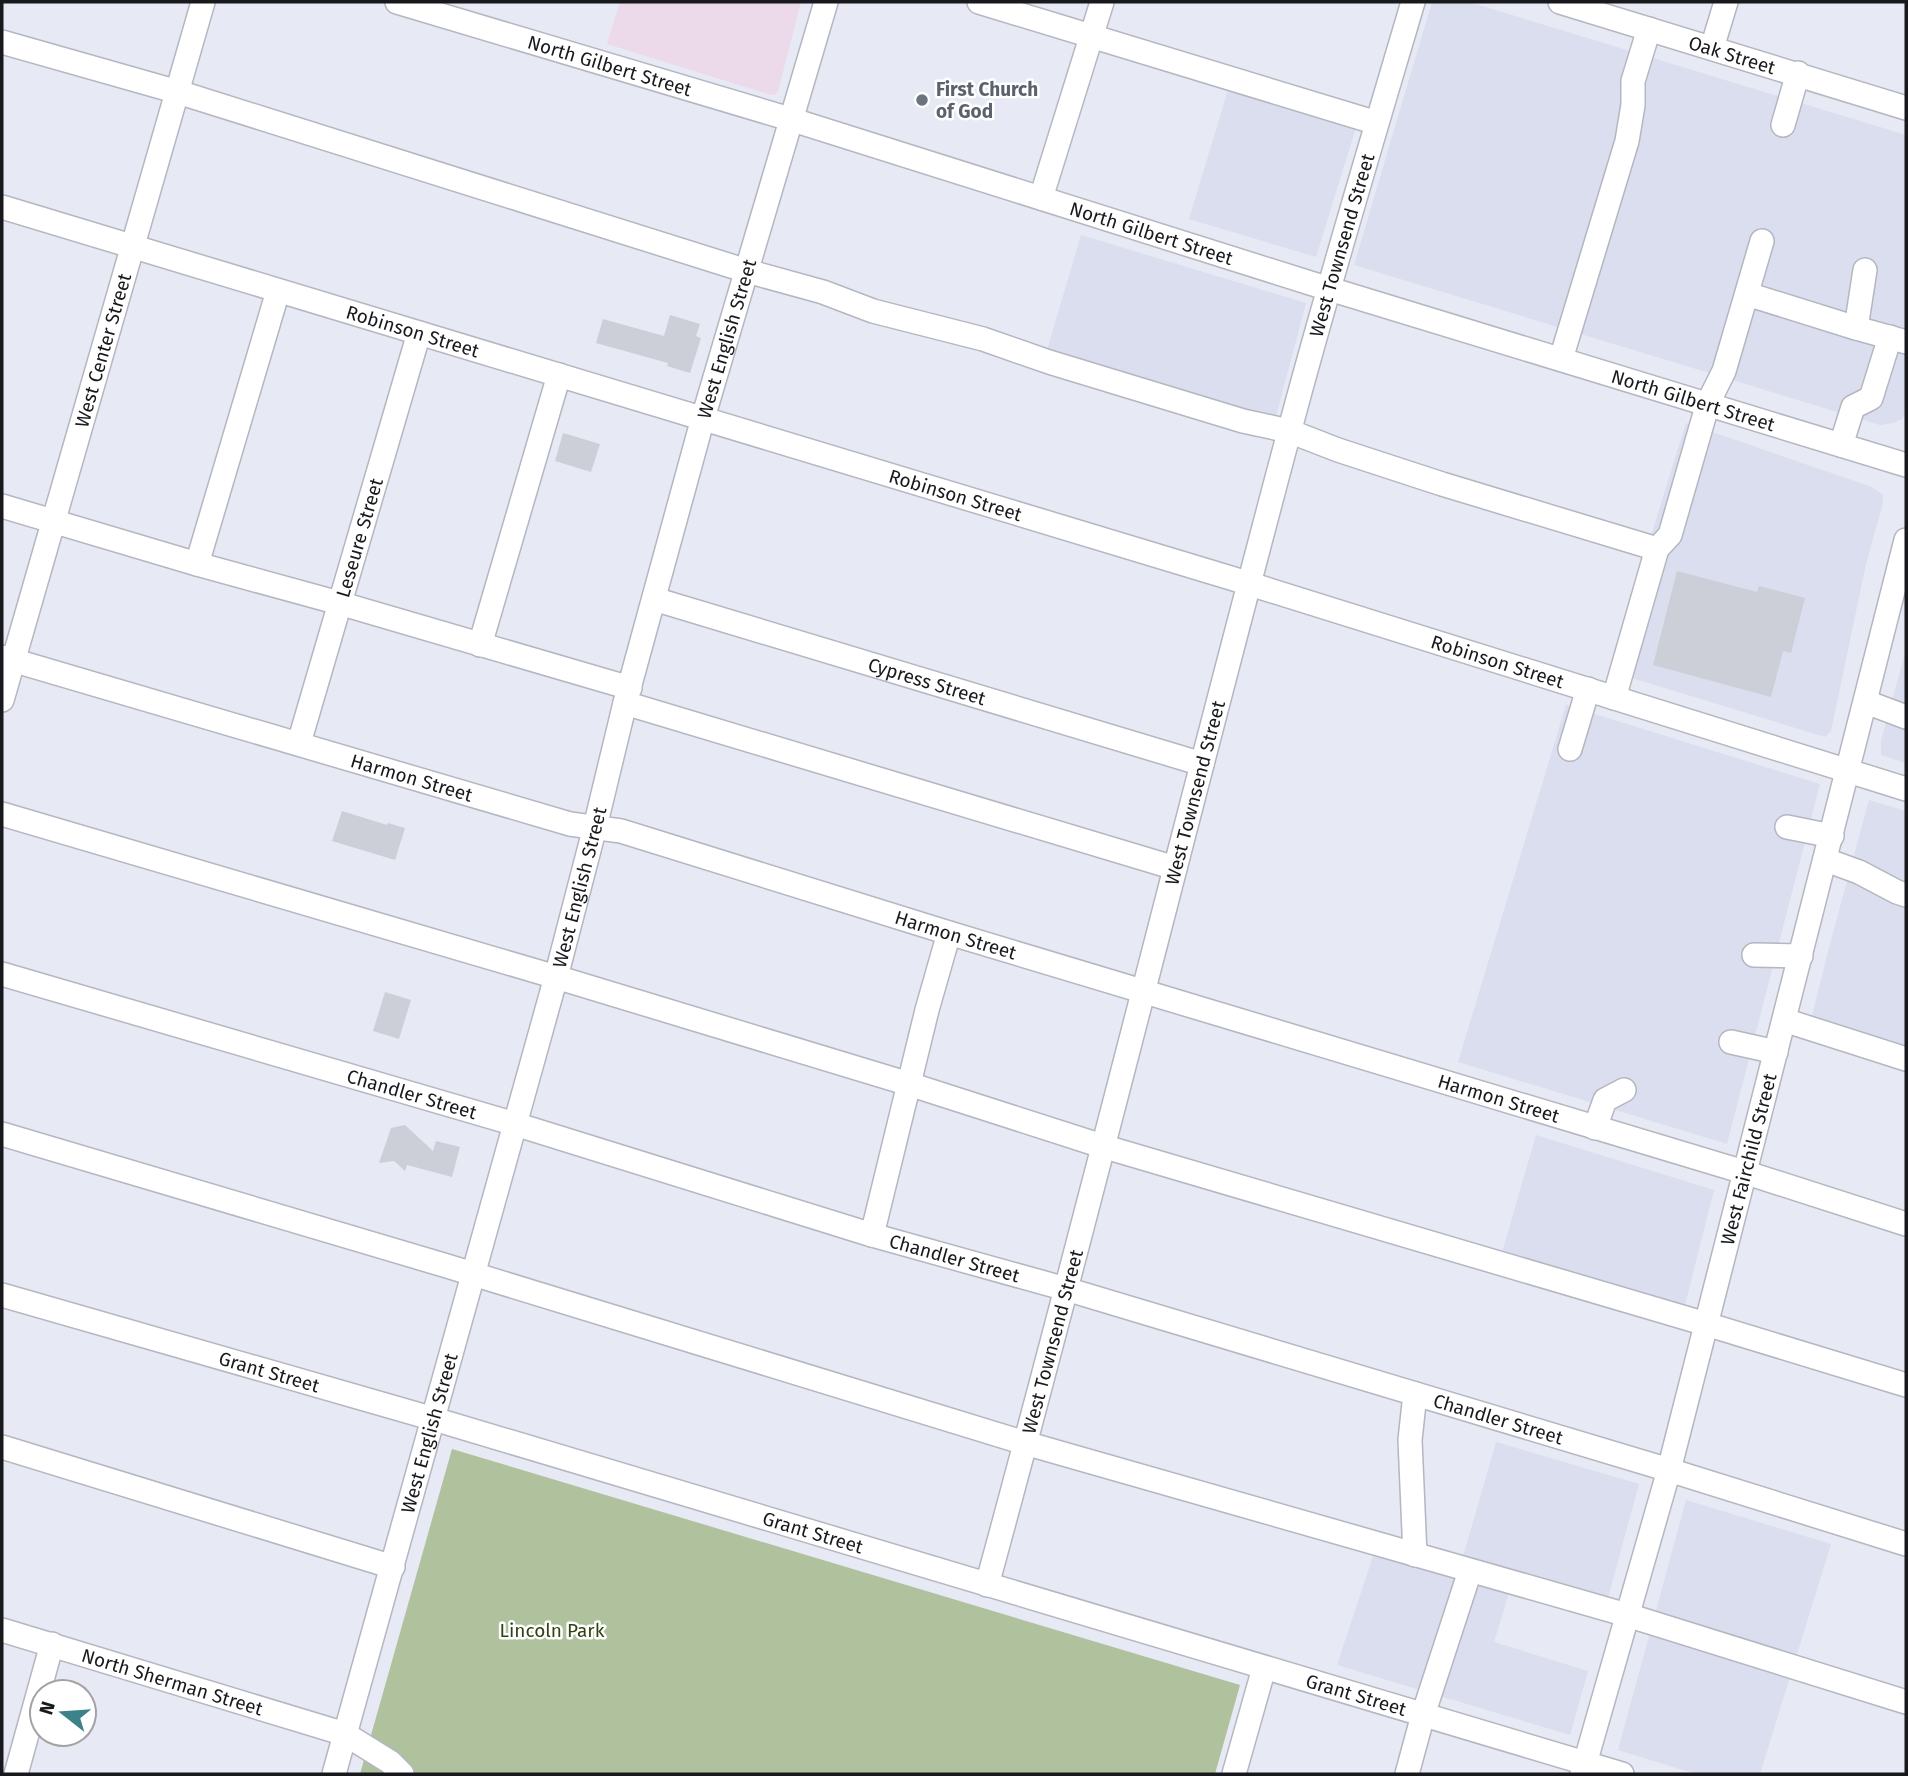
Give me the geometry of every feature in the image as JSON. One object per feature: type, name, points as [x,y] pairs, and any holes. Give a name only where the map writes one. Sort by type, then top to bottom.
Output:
[{"type":"street","name":"West Center Street","points":[[2,700],[7,659],[54,522],[203,2]]},
{"type":"street","name":"North Gilbert Street","points":[[397,2],[793,120],[1906,465]]},
{"type":"street","name":"West English Street","points":[[334,1774],[556,976],[703,418],[827,2]]},
{"type":"street","points":[[979,2],[1377,123]]},
{"type":"street","points":[[1041,198],[1102,2]]},
{"type":"street","name":"West Townsend Street","points":[[986,1586],[1026,1443],[1289,431],[1413,2]]},
{"type":"street","name":"Oak Street","points":[[1560,2],[1906,108]]},
{"type":"street","points":[[1712,48],[1726,2]]},
{"type":"street","points":[[1561,359],[1627,141],[1633,105],[1633,81],[1649,29]]},
{"type":"street","points":[[2,42],[177,92],[747,271],[823,292],[873,311],[983,339],[1243,421],[1289,431],[1442,484],[1657,549]]},
{"type":"street","points":[[1783,125],[1798,74]]},
{"type":"street","name":"Robinson Street","points":[[2,207],[1249,583],[1906,789]]},
{"type":"street","points":[[1614,698],[1657,549],[1670,535],[1707,403],[1724,371],[1762,241]]},
{"type":"street","points":[[1856,328],[1865,270]]},
{"type":"street","points":[[197,564],[278,291]]},
{"type":"street","points":[[1747,294],[1898,339],[1871,398],[1853,407],[1841,445]]},
{"type":"street","name":"Leseure Street","points":[[299,743],[419,333]]},
{"type":"street","points":[[480,645],[559,375]]},
{"type":"street","points":[[2,506],[480,645],[628,696],[1175,868]]},
{"type":"street","name":"West Fairchild Street","points":[[1584,1769],[1669,1470],[1906,540]]},
{"type":"street","name":"Cypress Street","points":[[654,599],[1202,764]]},
{"type":"street","name":"Harmon Street","points":[[7,659],[570,824],[621,831],[949,933],[1744,1172],[1906,1224]]},
{"type":"street","points":[[1570,749],[1588,689]]},
{"type":"street","points":[[1866,702],[1906,717]]},
{"type":"street","points":[[2,814],[556,976],[1102,1146],[1906,1385]]},
{"type":"street","points":[[1787,827],[1832,836]]},
{"type":"street","points":[[1826,860],[1859,872],[1906,895]]},
{"type":"street","points":[[872,1235],[949,933]]},
{"type":"street","points":[[1754,955],[1801,956]]},
{"type":"street","name":"Chandler Street","points":[[2,974],[515,1124],[872,1235],[1066,1289],[1906,1544]]},
{"type":"street","points":[[1784,1020],[1906,1059]]},
{"type":"street","points":[[1731,1042],[1776,1052]]},
{"type":"street","points":[[1595,1128],[1605,1100],[1624,1090]]},
{"type":"street","points":[[2,1134],[1026,1443],[1627,1615],[1906,1702]]},
{"type":"street","name":"Grant Street","points":[[2,1295],[434,1419],[1423,1715],[1584,1769],[1622,1774]]},
{"type":"street","points":[[1415,1394],[1410,1440],[1415,1555]]},
{"type":"street","points":[[2,1447],[393,1567]]},
{"type":"street","points":[[1407,1774],[1423,1715],[1470,1570]]},
{"type":"street","name":"North Sherman Street","points":[[2,1630],[345,1734],[390,1762],[402,1774]]},
{"type":"street","points":[[16,1774],[52,1644]]},
{"type":"street","points":[[1234,1774],[1264,1668]]},
{"type":"shaded area","points":[[620,2],[801,2],[778,91],[771,95],[607,44]]},
{"type":"shaded area","points":[[1432,2],[1469,2],[1906,135],[1906,411],[1902,419],[1880,425],[1354,265]]},
{"type":"shaded area","points":[[1231,80],[1359,118],[1316,257],[1189,219]]},
{"type":"shaded area","points":[[1081,235],[1306,303],[1273,428],[1044,360]]},
{"type":"shaded area","points":[[1686,423],[1872,487],[1882,494],[1883,503],[1866,564],[1831,731],[1825,737],[1609,671]]},
{"type":"shaded area","points":[[1906,649],[1906,763],[1881,755],[1881,741]]},
{"type":"shaded area","points":[[1566,705],[1820,784],[1727,1144],[1458,1062]]},
{"type":"shaded area","points":[[1869,800],[1906,811],[1906,1059],[1809,1028]]},
{"type":"shaded area","points":[[1536,1135],[1714,1190],[1682,1317],[1499,1263]]},
{"type":"shaded area","points":[[1496,1442],[1639,1484],[1605,1609],[1512,1583],[1494,1642],[1588,1671],[1570,1735],[1337,1665],[1377,1544],[1460,1567]]},
{"type":"shaded area","points":[[1686,1500],[1831,1544],[1760,1774],[1696,1774],[1618,1750]]},
{"type":"green space","name":"Lincoln Park","points":[[452,1449],[1240,1685],[1215,1774],[360,1774]]},
{"type":"building","points":[[670,315],[700,324],[696,336],[701,338],[690,373],[667,366],[668,363],[596,343],[603,319],[664,336]]},
{"type":"building","points":[[563,433],[600,444],[591,472],[555,461]]},
{"type":"building","points":[[1677,571],[1757,592],[1759,586],[1805,598],[1791,653],[1783,651],[1771,697],[1653,665]]},
{"type":"building","points":[[342,811],[405,828],[395,860],[332,841]]},
{"type":"building","points":[[385,992],[411,1000],[399,1039],[373,1031]]},
{"type":"building","points":[[405,1125],[433,1151],[436,1141],[460,1147],[452,1177],[407,1165],[405,1171],[394,1161],[379,1163],[391,1128]]},
{"type":"place","name":"First Church of God","points":[[922,100]]}]
